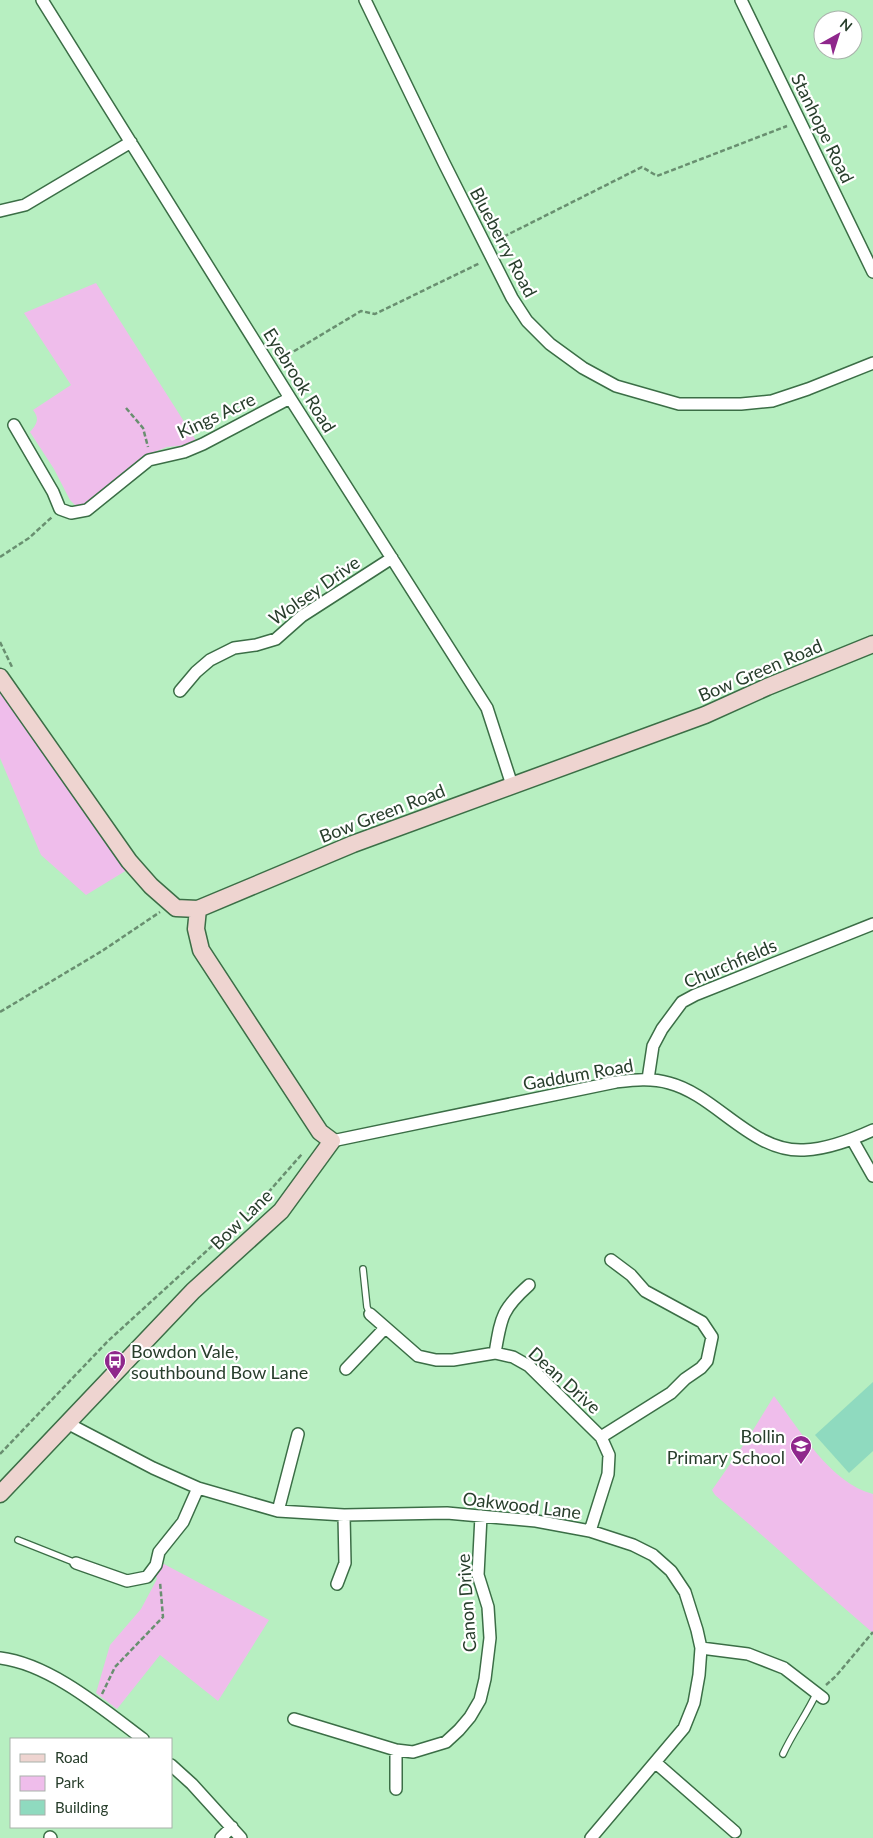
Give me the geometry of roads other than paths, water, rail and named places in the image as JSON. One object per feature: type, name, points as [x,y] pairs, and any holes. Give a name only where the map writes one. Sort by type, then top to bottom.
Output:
[{"type":"main road","name":"Bow Green Road","points":[[198,909],[353,844],[705,715],[767,687],[873,644]]},
{"type":"main road","points":[[0,677],[129,860],[151,886],[176,908],[198,909],[196,929],[201,950],[326,1136]]},
{"type":"main road","name":"Bow Lane","points":[[0,1494],[194,1291],[282,1211],[326,1136]]},
{"type":"street","name":"Eyebrook Road","points":[[42,0],[290,398],[487,708],[512,785]]},
{"type":"street","name":"Blueberry Road","points":[[365,0],[490,258],[512,298],[527,321],[550,344],[583,368],[616,386],[679,404],[741,404],[772,401],[808,389],[873,362]]},
{"type":"street","name":"Stanhope Road","points":[[741,0],[873,272]]},
{"type":"street","points":[[0,211],[25,205],[130,142]]},
{"type":"street","name":"Kings Acre","points":[[14,425],[54,492],[60,509],[71,513],[87,510],[149,460],[184,452],[203,444],[290,398]]},
{"type":"street","name":"Wolsey Drive","points":[[180,691],[196,672],[210,660],[234,648],[256,645],[276,639],[302,616],[392,558]]},
{"type":"street","name":"Churchfields","points":[[648,1079],[653,1046],[672,1013],[682,1002],[695,995],[873,924]]},
{"type":"street","name":"Gaddum Road","points":[[326,1136],[616,1082],[648,1079],[670,1083],[690,1092],[772,1144],[803,1150],[828,1146],[873,1130]]},
{"type":"street","points":[[852,1139],[873,1176]]},
{"type":"street","points":[[602,1437],[671,1393],[685,1379],[701,1368],[707,1361],[712,1337],[702,1322],[646,1291],[631,1274],[611,1260]]},
{"type":"street","points":[[495,1354],[500,1320],[513,1300],[529,1285]]},
{"type":"street","name":"Dean Drive","points":[[370,1314],[418,1356],[436,1360],[453,1360],[495,1354],[513,1357],[529,1366],[602,1437],[609,1455],[608,1474],[590,1531]]},
{"type":"street","points":[[346,1369],[385,1328]]},
{"type":"street","name":"Oakwood Lane","points":[[68,1423],[153,1468],[198,1488],[278,1511],[344,1515],[447,1513],[536,1521],[590,1531],[633,1545],[653,1555],[671,1571],[685,1592],[698,1630],[701,1648],[698,1685],[694,1703],[684,1728],[592,1838]]},
{"type":"street","points":[[278,1511],[298,1434]]},
{"type":"street","points":[[76,1563],[127,1581],[147,1577],[154,1568],[159,1552],[183,1522],[198,1488]]},
{"type":"street","points":[[337,1584],[345,1563],[344,1515]]},
{"type":"street","name":"Canon Drive","points":[[294,1719],[396,1750],[413,1752],[446,1742],[470,1717],[480,1700],[486,1679],[490,1638],[488,1607],[478,1576],[480,1516]]},
{"type":"street","points":[[701,1648],[748,1654],[784,1668],[820,1695]]},
{"type":"street","points":[[0,1658],[22,1662],[45,1672],[96,1704],[142,1738]]},
{"type":"street","points":[[396,1750],[396,1789]]},
{"type":"street","points":[[656,1763],[735,1832]]},
{"type":"street","points":[[172,1766],[192,1784],[241,1838]]},
{"type":"street","points":[[221,1838],[232,1827]]},
{"type":"lane","points":[[364,1269],[367,1307],[370,1314]]},
{"type":"lane","points":[[18,1540],[76,1563]]},
{"type":"lane","points":[[783,1754],[790,1739],[820,1695]]},
{"type":"place","name":"Bowdon Vale, southbound Bow Lane","points":[[115,1380]]},
{"type":"place","name":"Bollin Primary School","points":[[801,1465]]}]
